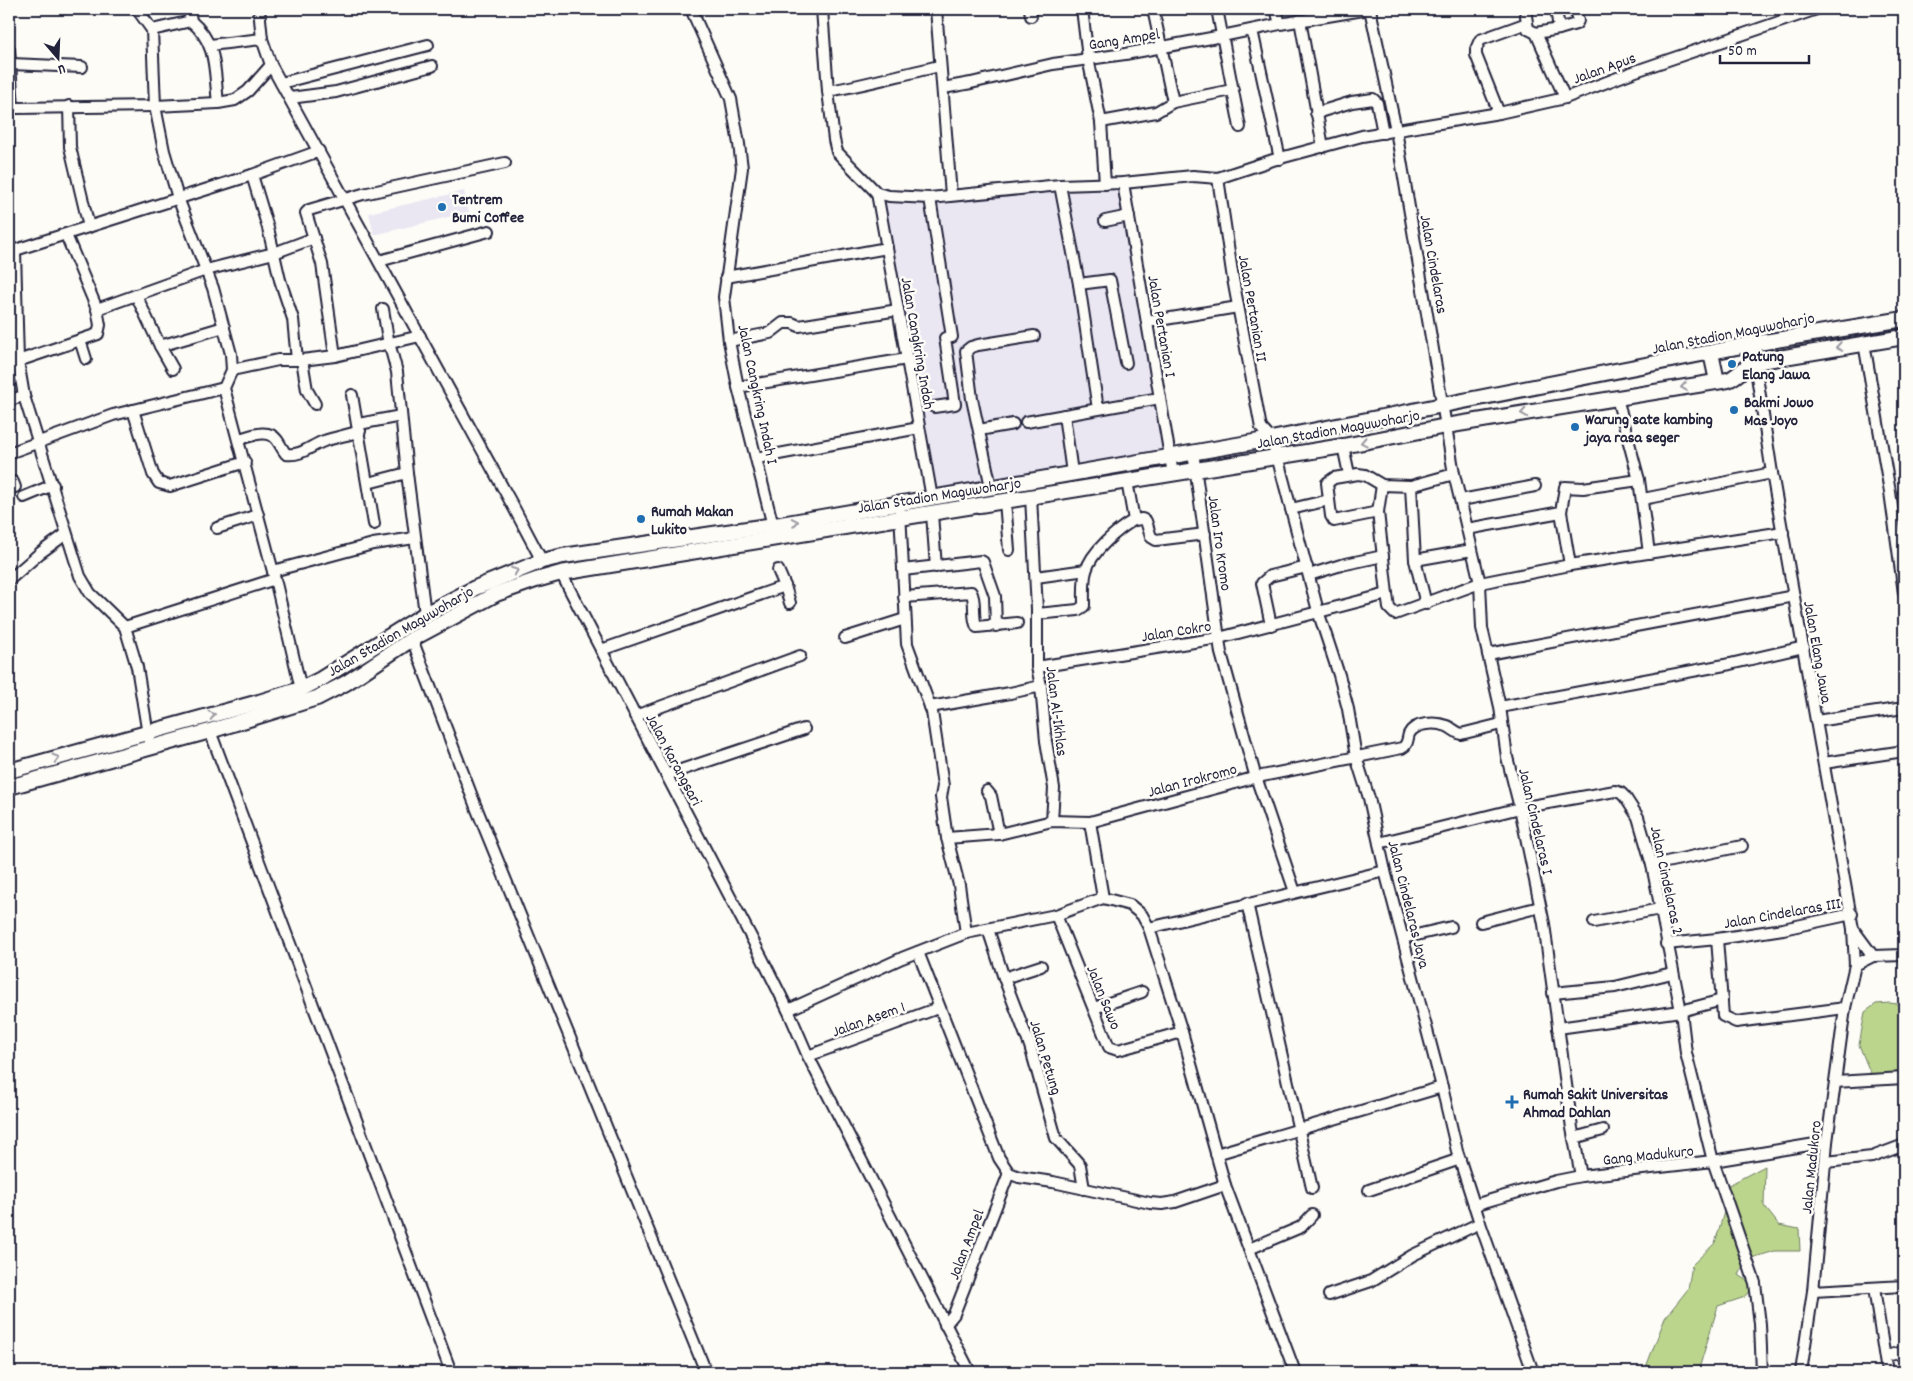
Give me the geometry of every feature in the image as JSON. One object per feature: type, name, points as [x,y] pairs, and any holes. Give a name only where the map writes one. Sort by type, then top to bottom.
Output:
[{"type":"main road","name":"Jalan Stadion Maguwoharjo","points":[[9,772],[301,689],[321,679],[425,614],[491,580],[542,561],[563,556],[773,526],[1271,439],[1752,344],[1904,319]]},
{"type":"main road","name":"Jalan Stadion Maguwoharjo","points":[[9,787],[210,731],[317,698],[346,683],[412,639],[496,594],[561,573],[932,514],[1343,446],[1446,426],[1717,382],[1735,377],[1748,364],[1755,362],[1904,337]]},
{"type":"main road","points":[[1711,353],[1717,382]]},
{"type":"main road","points":[[611,549],[612,564]]},
{"type":"main road","points":[[491,580],[496,594]]},
{"type":"street","points":[[138,9],[152,30],[155,106],[164,151],[178,198],[206,270],[231,354],[232,370],[224,388],[274,575],[301,689]]},
{"type":"street","points":[[189,9],[191,22],[202,31],[210,45],[218,103]]},
{"type":"street","points":[[259,9],[262,39],[271,65],[542,561]]},
{"type":"street","name":"Jalan Cangkring Indah I","points":[[691,9],[731,99],[739,144],[742,168],[724,297],[738,387],[773,526]]},
{"type":"street","points":[[822,9],[828,92],[834,140],[838,152],[877,193],[889,196],[930,198],[1060,185],[1123,183],[1192,176],[1218,178]]},
{"type":"street","points":[[936,9],[951,195]]},
{"type":"street","points":[[1082,9],[1088,58],[1101,122],[1105,184]]},
{"type":"street","points":[[1153,9],[1173,102]]},
{"type":"street","points":[[1217,9],[1240,127]]},
{"type":"street","points":[[1276,9],[1280,24]]},
{"type":"street","name":"Gang Ampel","points":[[943,88],[1053,64],[1161,47],[1300,20],[1369,9]]},
{"type":"street","name":"Jalan Cindelaras","points":[[1369,9],[1396,130],[1446,426]]},
{"type":"street","points":[[1525,9],[1528,29],[1536,33],[1576,24],[1578,20],[1575,9]]},
{"type":"street","points":[[1556,9],[1559,28]]},
{"type":"street","name":"Jalan Apus","points":[[1218,178],[1362,136],[1499,112],[1565,98],[1633,72],[1817,9]]},
{"type":"street","points":[[1300,20],[1323,147]]},
{"type":"street","points":[[152,30],[191,22]]},
{"type":"street","points":[[1499,112],[1477,60],[1476,49],[1480,40],[1527,23]]},
{"type":"street","points":[[1252,30],[1280,159]]},
{"type":"street","points":[[1536,33],[1565,98]]},
{"type":"street","points":[[210,45],[262,39]]},
{"type":"street","points":[[282,83],[428,45]]},
{"type":"street","points":[[9,49],[13,107],[155,106],[218,103],[236,100],[242,96],[271,65]]},
{"type":"street","points":[[11,64],[82,67]]},
{"type":"street","points":[[290,98],[336,92],[432,66]]},
{"type":"street","points":[[828,92],[940,66]]},
{"type":"street","points":[[1101,122],[1156,112],[1173,102],[1232,90]]},
{"type":"street","points":[[1316,113],[1352,102],[1373,99],[1377,103],[1383,133]]},
{"type":"street","points":[[68,106],[70,147],[89,227]]},
{"type":"street","points":[[150,747],[137,667],[125,627],[90,593],[80,576],[66,534],[53,484],[13,363],[12,251],[252,175],[319,151]]},
{"type":"street","points":[[335,356],[322,264],[306,214],[309,210],[345,199],[505,163]]},
{"type":"street","points":[[252,175],[293,319],[299,360],[307,390],[316,404]]},
{"type":"street","name":"Jalan Pertanian II","points":[[1218,178],[1225,233],[1261,428],[1271,439]]},
{"type":"street","name":"Jalan Pertanian I","points":[[1123,183],[1173,474]]},
{"type":"street","points":[[1060,185],[1079,284],[1098,409]]},
{"type":"street","name":"Jalan Cangkring Indah","points":[[877,193],[932,498]]},
{"type":"street","points":[[930,198],[952,337],[945,338],[956,404]]},
{"type":"street","points":[[1105,221],[1129,216]]},
{"type":"street","points":[[379,261],[489,231]]},
{"type":"street","points":[[13,363],[98,334],[100,330],[97,309],[66,234]]},
{"type":"street","points":[[97,309],[206,270],[274,253],[314,238]]},
{"type":"street","points":[[726,277],[887,248]]},
{"type":"street","points":[[1079,284],[1110,280],[1126,363]]},
{"type":"street","points":[[136,295],[173,369]]},
{"type":"street","points":[[1147,322],[1238,307]]},
{"type":"street","points":[[383,309],[389,344],[397,372],[407,473],[425,614]]},
{"type":"street","points":[[730,341],[772,332],[783,323],[792,323],[799,326],[898,310]]},
{"type":"street","points":[[160,346],[224,327]]},
{"type":"street","points":[[232,370],[278,360],[335,356],[420,336]]},
{"type":"street","points":[[991,487],[972,399],[966,351],[978,345],[1034,336]]},
{"type":"street","points":[[80,340],[86,359]]},
{"type":"street","points":[[1864,343],[1888,483],[1904,593]]},
{"type":"street","name":"Jalan Elang Jawa","points":[[1752,344],[1772,474],[1852,914],[1855,965]]},
{"type":"street","points":[[738,387],[907,359]]},
{"type":"street","points":[[9,453],[113,415],[224,388]]},
{"type":"street","points":[[352,395],[374,524]]},
{"type":"street","points":[[9,400],[24,396]]},
{"type":"street","points":[[1026,422],[1160,398]]},
{"type":"street","points":[[1618,398],[1643,499],[1649,553]]},
{"type":"street","points":[[934,407],[956,404],[972,399]]},
{"type":"street","points":[[133,410],[153,474],[159,483],[170,486],[245,462]]},
{"type":"street","points":[[1064,415],[1072,473]]},
{"type":"street","points":[[238,439],[265,433],[272,435],[286,454],[292,455],[304,452],[359,428],[402,416]]},
{"type":"street","points":[[979,430],[1013,424]]},
{"type":"street","name":"Jalan Cindelaras I","points":[[1446,426],[1454,474],[1480,583],[1482,628],[1500,707],[1507,756],[1520,808],[1544,924],[1581,1176]]},
{"type":"street","points":[[757,458],[919,428]]},
{"type":"street","name":"Jalan Cindelaras Jaya","points":[[1271,439],[1318,611],[1342,684],[1356,757],[1460,1159],[1480,1223],[1533,1372]]},
{"type":"street","points":[[1343,446],[1349,474]]},
{"type":"street","name":"Jalan Iro Kromo","points":[[1193,452],[1219,638]]},
{"type":"street","points":[[368,483],[407,473]]},
{"type":"street","points":[[1378,512],[1335,522],[1331,518],[1327,484],[1334,478],[1349,474],[1365,474],[1382,485],[1411,486],[1454,474]]},
{"type":"street","points":[[1643,499],[1772,474]]},
{"type":"street","points":[[1570,565],[1562,512],[1565,487],[1583,488],[1639,480]]},
{"type":"street","points":[[1127,481],[1134,520]]},
{"type":"street","points":[[24,497],[53,484]]},
{"type":"street","points":[[1382,485],[1378,512],[1389,608],[1395,614],[1480,583],[1570,565],[1783,532]]},
{"type":"street","points":[[1411,486],[1415,560],[1426,604]]},
{"type":"street","points":[[1461,500],[1535,486]]},
{"type":"street","name":"Jalan Al-Ikhlas","points":[[1031,497],[1036,577],[1037,668],[1054,788],[1052,822]]},
{"type":"street","points":[[1291,509],[1329,500]]},
{"type":"street","points":[[1004,501],[1008,550]]},
{"type":"street","points":[[900,504],[907,644],[930,707],[940,765],[941,797],[947,838],[959,885],[966,934]]},
{"type":"street","points":[[1467,529],[1562,512]]},
{"type":"street","points":[[932,514],[936,567]]},
{"type":"street","points":[[217,528],[258,515]]},
{"type":"street","points":[[1037,614],[1082,608],[1086,570],[1094,556],[1118,530],[1134,520],[1142,519],[1146,521],[1151,537],[1156,540],[1205,534]]},
{"type":"street","points":[[9,580],[40,553],[66,534]]},
{"type":"street","points":[[125,627],[274,575],[373,544],[415,538]]},
{"type":"street","points":[[1415,560],[1472,550]]},
{"type":"street","points":[[1271,625],[1262,583],[1270,576],[1308,571],[1383,556]]},
{"type":"street","points":[[903,570],[981,560],[994,596],[996,626]]},
{"type":"street","points":[[778,570],[790,603]]},
{"type":"street","points":[[1036,577],[1086,570]]},
{"type":"street","name":"Jalan Karangsari","points":[[561,573],[762,958],[808,1056],[970,1372]]},
{"type":"street","points":[[601,650],[785,586]]},
{"type":"street","points":[[904,597],[971,592],[973,595],[976,627],[1017,623]]},
{"type":"street","name":"Jalan Cokro","points":[[1037,668],[1219,638],[1387,594]]},
{"type":"street","points":[[1488,654],[1794,596]]},
{"type":"street","points":[[845,638],[905,619]]},
{"type":"street","name":"Jalan Irokromo","points":[[1052,822],[1090,822],[1257,777],[1221,653],[1219,638]]},
{"type":"street","points":[[412,639],[476,807],[706,1372]]},
{"type":"street","points":[[1500,707],[1657,676],[1730,664],[1804,647]]},
{"type":"street","points":[[635,716],[800,656]]},
{"type":"street","points":[[930,707],[1041,686]]},
{"type":"street","points":[[1816,721],[1904,708]]},
{"type":"street","points":[[1294,892],[1257,777],[1405,747],[1412,731],[1428,724],[1446,725],[1461,734],[1501,724]]},
{"type":"street","points":[[666,775],[804,729]]},
{"type":"street","points":[[210,731],[451,1372]]},
{"type":"street","points":[[1824,763],[1904,751]]},
{"type":"street","points":[[987,791],[991,796],[999,834]]},
{"type":"street","name":"Jalan Cindelaras 2","points":[[1379,843],[1520,808],[1615,791],[1625,797],[1638,816],[1652,865],[1666,944],[1681,1011],[1686,1053],[1713,1161],[1755,1283],[1760,1324],[1762,1372]]},
{"type":"street","points":[[947,838],[999,834],[1052,822]]},
{"type":"street","points":[[1090,822],[1104,898]]},
{"type":"street","points":[[1652,865],[1742,846]]},
{"type":"street","points":[[1149,928],[1385,871]]},
{"type":"street","points":[[788,1010],[918,952],[966,934],[1056,914],[1104,898],[1130,906],[1142,915],[1149,928],[1182,1032],[1225,1185],[1295,1372]]},
{"type":"street","points":[[1247,903],[1297,1129],[1312,1188]]},
{"type":"street","points":[[1481,922],[1540,907]]},
{"type":"street","points":[[1594,922],[1655,910],[1661,912]]},
{"type":"street","name":"Jalan Sawo","points":[[1056,914],[1109,1047],[1115,1050],[1182,1032]]},
{"type":"street","name":"Jalan Cindelaras III","points":[[1666,944],[1718,939],[1783,929],[1852,914]]},
{"type":"street","points":[[1402,938],[1451,927]]},
{"type":"street","name":"Jalan Petung","points":[[988,929],[1030,1046],[1056,1137],[1080,1165],[1084,1189]]},
{"type":"street","points":[[1853,929],[1872,956]]},
{"type":"street","points":[[1718,939],[1723,1016],[1736,1022],[1844,1008]]},
{"type":"street","points":[[918,952],[938,1008],[999,1158],[1009,1173],[1018,1177],[1127,1199],[1162,1204],[1175,1202],[1225,1185]]},
{"type":"street","points":[[1855,965],[1872,956],[1904,955]]},
{"type":"street","name":"Jalan Madukoro","points":[[1801,1372],[1813,1291],[1827,1142],[1844,1008],[1855,965]]},
{"type":"street","points":[[1004,978],[1041,966]]},
{"type":"street","points":[[1553,993],[1615,987],[1672,973]]},
{"type":"street","points":[[1094,1008],[1142,992]]},
{"type":"street","points":[[1558,1028],[1681,1011],[1722,1000]]},
{"type":"street","name":"Jalan Asem 1","points":[[808,1056],[938,1008]]},
{"type":"street","points":[[1835,1082],[1904,1078]]},
{"type":"street","points":[[1216,1154],[1442,1087]]},
{"type":"street","points":[[1574,1138],[1603,1130]]},
{"type":"street","name":"Gang Madukuro","points":[[1474,1205],[1581,1176],[1713,1161],[1827,1142]]},
{"type":"street","points":[[1826,1162],[1872,1157],[1904,1145]]},
{"type":"street","points":[[1369,1190],[1460,1159]]},
{"type":"street","name":"Jalan Ampel","points":[[945,1325],[954,1314],[1009,1173]]},
{"type":"street","points":[[1249,1249],[1301,1227],[1312,1215]]},
{"type":"street","points":[[1329,1295],[1366,1283],[1413,1255],[1480,1223]]},
{"type":"street","points":[[1813,1291],[1904,1286]]},
{"type":"street","points":[[1874,1288],[1887,1372]]},
{"type":"street","points":[[1885,1356],[1904,1352]]},
{"type":"shaded area","points":[[1123,183],[1170,456],[932,498],[877,193]]},
{"type":"shaded area","name":"Tentrem Bumi Coffee","points":[[464,191],[469,212],[374,235],[369,213]]},
{"type":"green space","points":[[1876,1004],[1904,1005],[1904,1075],[1872,1077],[1859,1045],[1865,1012]]},
{"type":"green space","points":[[1765,1166],[1764,1206],[1779,1225],[1799,1229],[1800,1251],[1775,1251],[1745,1260],[1739,1275],[1755,1286],[1745,1297],[1718,1306],[1698,1372],[1644,1372],[1665,1318],[1688,1289],[1692,1265],[1715,1243],[1724,1212],[1723,1188]]},
{"type":"place","name":"Tentrem Bumi Coffee","points":[[442,207]]},
{"type":"place","name":"Patung Elang Jawa","points":[[1732,364]]},
{"type":"place","name":"Bakmi Jowo Mas Joyo","points":[[1734,410]]},
{"type":"place","name":"Warung sate kambing jaya rasa seger","points":[[1575,427]]},
{"type":"place","name":"Rumah Makan Lukito","points":[[641,519]]},
{"type":"place","name":"Rumah Sakit Universitas Ahmad Dahlan","points":[[1512,1102]]}]
